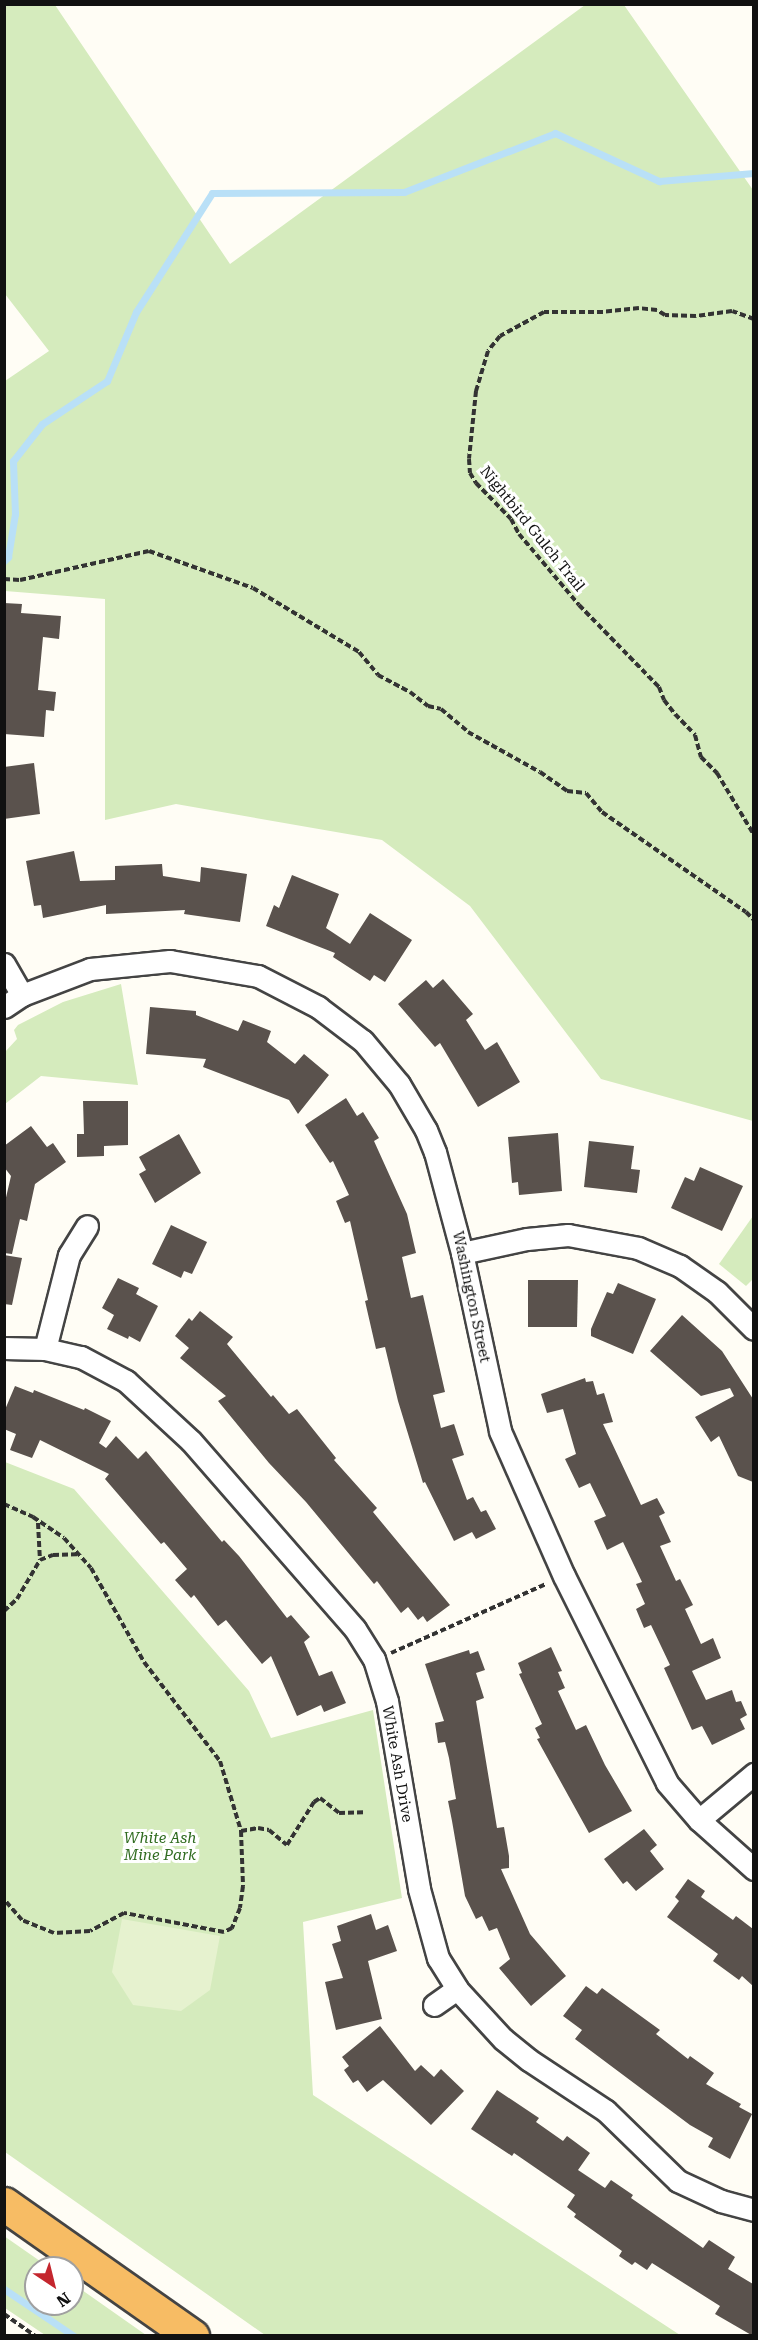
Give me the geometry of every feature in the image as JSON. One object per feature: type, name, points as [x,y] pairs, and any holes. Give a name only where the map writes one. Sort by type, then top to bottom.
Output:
[{"type":"highway","points":[[4,2204],[192,2336]]},
{"type":"street","name":"Washington Street","points":[[13,1002],[90,969],[170,961],[258,976],[318,1007],[363,1041],[399,1084],[426,1130],[447,1190],[500,1431],[564,1576],[668,1783],[699,1820],[753,1869]]},
{"type":"street","points":[[4,964],[13,1002]]},
{"type":"street","points":[[45,1349],[69,1255],[87,1226]]},
{"type":"street","points":[[462,1253],[527,1239],[568,1235],[638,1248],[680,1266],[717,1292],[753,1329]]},
{"type":"street","name":"White Ash Drive","points":[[4,1348],[45,1349],[81,1357],[126,1381],[153,1403],[191,1441],[355,1629],[374,1659],[387,1701],[419,1889],[438,1958],[458,1989],[503,2039],[529,2060],[606,2111],[678,2181],[721,2201],[753,2210]]},
{"type":"street","points":[[699,1820],[753,1774]]},
{"type":"street","points":[[434,2005],[458,1989]]},
{"type":"path","name":"Nightbird Gulch Trail","points":[[753,319],[732,311],[696,316],[665,315],[657,310],[639,308],[603,312],[544,312],[500,336],[488,351],[476,390],[470,431],[470,473],[511,519],[519,534],[579,605],[659,687],[675,714],[695,735],[700,757],[717,773],[753,836]]},
{"type":"path","points":[[4,579],[20,580],[149,551],[253,588],[359,652],[378,675],[410,692],[428,706],[441,709],[468,732],[540,772],[567,791],[579,795],[586,793],[602,812],[746,912],[753,920]]},
{"type":"path","points":[[4,1899],[22,1920],[54,1933],[90,1931],[124,1912],[224,1932],[232,1928],[240,1908],[243,1886],[241,1831],[220,1761],[144,1662],[92,1568],[64,1538],[33,1517],[5,1505]]},
{"type":"path","points":[[4,1611],[17,1599],[40,1560],[41,1537],[38,1522]]},
{"type":"path","points":[[40,1560],[52,1554],[77,1554]]},
{"type":"path","points":[[374,1659],[564,1576]]},
{"type":"path","points":[[241,1831],[258,1828],[269,1830],[287,1845],[314,1802],[320,1798],[339,1813],[364,1812]]},
{"type":"path","points":[[4,2314],[35,2336]]},
{"type":"green space","points":[[5,4],[55,5],[230,264],[585,5],[624,5],[753,190],[753,1121],[601,1079],[470,906],[382,840],[176,804],[105,820],[105,599],[5,591],[5,381],[49,351],[5,294]]},
{"type":"green space","points":[[121,984],[138,1085],[41,1076],[5,1104],[5,1052],[17,1039],[14,1030],[18,1025],[63,1002]]},
{"type":"green space","points":[[753,1216],[753,1279],[746,1286],[719,1264]]},
{"type":"green space","name":"White Ash Mine Park","points":[[5,1462],[74,1489],[249,1691],[271,1738],[373,1710],[402,1898],[303,1922],[313,2095],[680,2335],[265,2335],[5,2152]]},
{"type":"green space","points":[[122,1919],[220,1936],[210,1990],[181,2011],[133,2005],[112,1972]]},
{"type":"green space","points":[[4,2236],[33,2256],[24,2256],[24,2316],[84,2316],[84,2291],[146,2335],[45,2335],[5,2308]]},
{"type":"building","points":[[4,603],[22,604],[21,613],[61,616],[59,639],[43,637],[38,690],[56,692],[54,711],[46,710],[44,737],[4,734]]},
{"type":"building","points":[[34,763],[40,814],[4,819],[4,767]]},
{"type":"building","points":[[74,851],[80,881],[115,880],[115,866],[162,864],[163,876],[200,882],[201,867],[247,874],[240,922],[184,914],[185,910],[106,914],[106,905],[43,918],[41,905],[34,906],[26,861]]},
{"type":"building","points":[[292,875],[339,894],[326,928],[350,944],[370,913],[412,940],[385,982],[374,975],[370,981],[333,957],[335,953],[266,926],[274,905],[279,908]]},
{"type":"building","points":[[443,979],[473,1014],[466,1020],[485,1050],[497,1042],[520,1082],[478,1107],[440,1043],[435,1047],[398,1004],[426,980],[433,988]]},
{"type":"building","points":[[150,1007],[196,1011],[196,1015],[238,1031],[243,1020],[271,1031],[267,1042],[295,1064],[304,1054],[329,1075],[298,1114],[289,1100],[203,1067],[206,1059],[146,1054]]},
{"type":"building","points":[[346,1098],[357,1116],[363,1112],[379,1138],[374,1141],[407,1214],[416,1253],[402,1257],[411,1298],[423,1295],[445,1392],[433,1395],[441,1428],[454,1424],[464,1455],[452,1459],[467,1500],[473,1497],[481,1512],[486,1510],[496,1529],[476,1539],[472,1532],[454,1541],[425,1482],[423,1483],[398,1401],[385,1347],[376,1349],[365,1301],[368,1300],[350,1221],[345,1223],[336,1201],[349,1195],[333,1161],[330,1163],[305,1125]]},
{"type":"building","points":[[83,1101],[128,1101],[128,1145],[104,1146],[104,1156],[77,1157],[77,1134],[84,1134]]},
{"type":"building","points":[[31,1126],[47,1147],[53,1143],[66,1162],[35,1184],[27,1221],[20,1219],[12,1254],[4,1253],[4,1206],[11,1176],[4,1167],[4,1146]]},
{"type":"building","points":[[558,1133],[562,1191],[519,1195],[518,1182],[512,1183],[508,1137]]},
{"type":"building","points":[[179,1134],[201,1173],[155,1203],[139,1174],[146,1170],[139,1157]]},
{"type":"building","points":[[589,1141],[634,1146],[631,1169],[640,1170],[637,1193],[584,1187]]},
{"type":"building","points":[[700,1167],[743,1186],[722,1231],[671,1208],[685,1177],[694,1181]]},
{"type":"building","points":[[171,1225],[207,1242],[192,1274],[184,1271],[181,1278],[152,1264]]},
{"type":"building","points":[[4,1255],[22,1258],[12,1305],[4,1304]]},
{"type":"building","points":[[118,1278],[139,1288],[136,1294],[158,1306],[140,1342],[107,1329],[114,1315],[102,1308]]},
{"type":"building","points":[[528,1280],[578,1280],[577,1327],[528,1327]]},
{"type":"building","points":[[618,1283],[656,1299],[633,1354],[591,1336],[591,1329],[607,1292],[613,1294]]},
{"type":"building","points":[[200,1311],[233,1337],[227,1344],[271,1397],[273,1395],[289,1414],[297,1409],[336,1458],[334,1460],[377,1508],[373,1512],[450,1605],[427,1622],[423,1616],[418,1620],[408,1607],[401,1613],[377,1581],[374,1584],[306,1502],[269,1463],[218,1401],[226,1396],[180,1358],[189,1348],[175,1336],[189,1318],[192,1321]]},
{"type":"building","points":[[682,1315],[722,1351],[753,1399],[753,1482],[738,1476],[719,1436],[711,1442],[695,1417],[734,1396],[730,1388],[701,1396],[650,1351]]},
{"type":"building","points":[[585,1378],[586,1382],[593,1381],[597,1395],[604,1393],[613,1422],[603,1424],[641,1505],[657,1498],[665,1513],[659,1516],[671,1542],[660,1546],[676,1581],[680,1579],[693,1605],[685,1609],[701,1644],[713,1638],[721,1658],[692,1671],[706,1700],[732,1690],[736,1702],[741,1701],[747,1715],[740,1719],[745,1729],[712,1745],[702,1726],[692,1730],[664,1668],[670,1665],[651,1625],[644,1628],[636,1609],[645,1604],[636,1584],[642,1582],[623,1542],[607,1550],[594,1521],[606,1516],[590,1483],[579,1488],[565,1459],[576,1454],[563,1409],[547,1413],[541,1394]]},
{"type":"building","points":[[15,1386],[33,1393],[34,1390],[84,1410],[85,1408],[111,1421],[99,1443],[106,1448],[116,1436],[138,1459],[146,1451],[222,1542],[224,1540],[239,1556],[287,1618],[291,1615],[310,1637],[304,1642],[319,1676],[332,1671],[346,1703],[324,1712],[321,1705],[297,1716],[271,1656],[262,1664],[226,1620],[218,1626],[194,1595],[191,1598],[175,1580],[187,1569],[164,1542],[161,1544],[105,1479],[109,1474],[40,1440],[32,1458],[10,1450],[16,1434],[4,1429],[4,1412]]},
{"type":"building","points":[[551,1647],[562,1671],[558,1672],[565,1688],[558,1691],[576,1730],[586,1725],[605,1765],[632,1811],[589,1833],[537,1739],[540,1738],[535,1728],[542,1724],[519,1674],[522,1673],[518,1663]]},
{"type":"building","points":[[469,1650],[470,1654],[478,1651],[485,1670],[476,1673],[484,1698],[476,1701],[497,1828],[504,1827],[509,1856],[509,1868],[501,1869],[530,1934],[566,1976],[531,2006],[499,1968],[510,1959],[497,1928],[489,1931],[482,1916],[476,1919],[465,1896],[448,1801],[456,1799],[445,1742],[438,1743],[435,1723],[444,1721],[425,1664]]},
{"type":"building","points":[[644,1829],[657,1845],[650,1851],[664,1869],[636,1891],[627,1881],[623,1884],[604,1859]]},
{"type":"building","points":[[688,1879],[705,1891],[701,1897],[733,1920],[736,1916],[753,1929],[753,1986],[742,1976],[739,1980],[713,1961],[718,1954],[667,1917],[679,1901],[675,1897]]},
{"type":"building","points":[[371,1914],[376,1930],[388,1925],[397,1951],[368,1961],[382,2019],[336,2030],[325,1982],[343,1978],[332,1944],[341,1941],[337,1926]]},
{"type":"building","points":[[586,1986],[597,1994],[602,1988],[660,2030],[656,2034],[688,2059],[690,2056],[714,2073],[706,2084],[741,2104],[739,2107],[752,2114],[730,2159],[708,2147],[713,2138],[690,2125],[575,2039],[582,2030],[563,2016]]},
{"type":"building","points":[[380,2026],[415,2071],[421,2065],[434,2077],[441,2069],[464,2091],[431,2125],[383,2080],[367,2092],[358,2080],[353,2083],[344,2070],[349,2066],[342,2057]]},
{"type":"building","points":[[497,2090],[539,2118],[536,2122],[563,2141],[567,2136],[590,2153],[578,2170],[605,2188],[611,2180],[633,2195],[631,2198],[703,2248],[709,2240],[735,2257],[728,2269],[753,2284],[753,2336],[715,2314],[720,2306],[652,2263],[647,2270],[635,2262],[632,2265],[619,2256],[622,2251],[574,2217],[576,2214],[567,2207],[575,2195],[514,2153],[512,2156],[471,2129]]},
{"type":"waterway","points":[[4,561],[8,557],[15,514],[13,461],[42,424],[107,381],[136,312],[212,193],[404,192],[555,133],[659,181],[754,173]]},
{"type":"waterway","points":[[4,2289],[74,2336]]}]
